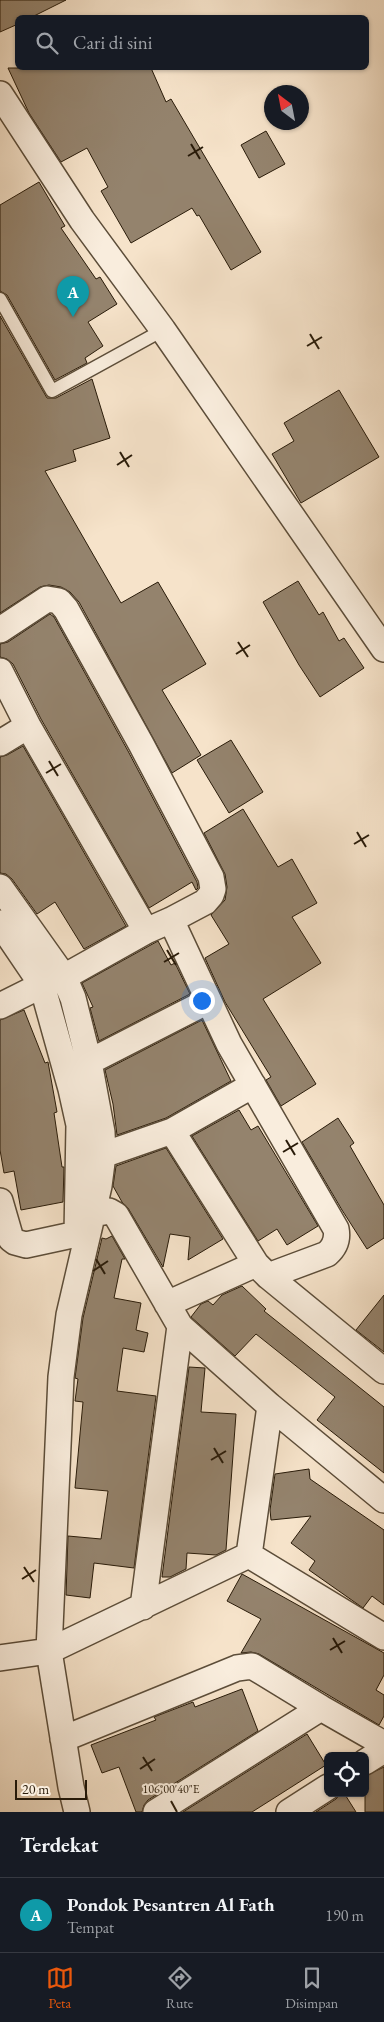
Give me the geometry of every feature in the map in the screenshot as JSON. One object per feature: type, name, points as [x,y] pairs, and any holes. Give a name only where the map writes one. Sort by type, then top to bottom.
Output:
[{"type":"street","points":[[0,94],[82,220],[163,330],[384,649]]},
{"type":"street","points":[[0,630],[47,599],[59,601],[66,609],[141,744],[212,881],[213,889],[209,898],[172,920],[146,931],[53,981],[0,1006]]},
{"type":"street","points":[[0,671],[28,726],[146,931]]},
{"type":"street","points":[[0,743],[28,726]]},
{"type":"street","points":[[0,887],[53,981],[79,1125],[86,1227]]},
{"type":"street","points":[[168,1304],[262,1270],[328,1254],[335,1244],[337,1234],[335,1225],[229,1044],[172,920]]},
{"type":"street","points":[[0,923],[53,981],[73,998],[99,1112],[103,1155],[86,1227],[69,1315],[61,1377],[49,1652],[77,1812]]},
{"type":"street","points":[[89,1062],[208,1001]]},
{"type":"street","points":[[103,1155],[172,1131],[253,1085]]},
{"type":"street","points":[[172,1131],[262,1270],[384,1371]]},
{"type":"street","points":[[0,1201],[11,1239],[26,1245],[86,1227],[109,1210],[116,1216],[180,1326],[270,1406],[384,1500]]},
{"type":"street","points":[[143,1607],[180,1326]]},
{"type":"street","points":[[249,1555],[270,1406]]},
{"type":"street","points":[[0,1658],[49,1652],[249,1555]]},
{"type":"street","points":[[249,1555],[384,1637]]},
{"type":"street","points":[[63,1739],[228,1672],[248,1666],[260,1669],[321,1708],[384,1744]]},
{"type":"street","points":[[156,1812],[321,1708]]},
{"type":"street","points":[[369,1759],[384,1750]]},
{"type":"street","points":[[295,1811],[324,1790]]},
{"type":"lane","points":[[0,299],[52,391],[163,330]]},
{"type":"building","points":[[0,0],[66,0],[36,15],[15,15],[15,25],[0,32]]},
{"type":"building","points":[[8,68],[15,68],[15,70],[152,70],[166,102],[171,99],[261,252],[231,270],[199,215],[197,216],[192,208],[131,243],[101,191],[108,187],[87,148],[61,162],[29,113]]},
{"type":"building","points":[[266,131],[285,164],[259,178],[241,145]]},
{"type":"building","points":[[39,182],[65,226],[61,228],[96,279],[100,277],[117,304],[88,322],[103,346],[85,358],[87,363],[55,380],[7,295],[0,291],[0,205]]},
{"type":"building","points":[[0,316],[47,398],[56,398],[92,379],[110,438],[73,450],[76,461],[45,471],[121,603],[158,582],[206,664],[162,690],[201,755],[172,773],[79,602],[70,592],[61,587],[49,585],[40,587],[0,613]]},
{"type":"building","points":[[339,390],[379,457],[301,503],[272,454],[294,441],[284,423]]},
{"type":"building","points":[[298,581],[319,615],[323,612],[339,641],[344,638],[364,668],[320,697],[299,665],[263,602]]},
{"type":"building","points":[[50,614],[54,617],[128,751],[197,882],[198,888],[196,890],[192,882],[149,908],[41,719],[13,664],[7,659],[0,657],[0,644],[8,642]]},
{"type":"building","points":[[231,740],[263,792],[229,813],[197,760]]},
{"type":"building","points":[[23,746],[126,926],[84,949],[55,902],[37,914],[12,879],[6,874],[0,873],[0,757]]},
{"type":"building","points":[[243,809],[278,867],[292,859],[317,903],[292,917],[321,963],[263,999],[316,1084],[281,1106],[266,1080],[271,1077],[225,1002],[205,958],[229,944],[211,915],[225,900],[227,887],[225,874],[204,833]]},
{"type":"building","points":[[158,941],[171,965],[175,963],[190,994],[99,1041],[90,1008],[93,1007],[82,983]]},
{"type":"building","points":[[24,1010],[45,1063],[48,1062],[57,1112],[54,1113],[62,1167],[64,1167],[63,1202],[21,1210],[14,1171],[4,1173],[0,1150],[0,1020]]},
{"type":"building","points":[[202,1020],[231,1081],[166,1118],[117,1135],[113,1104],[105,1070]]},
{"type":"building","points":[[239,1110],[251,1130],[258,1126],[318,1226],[287,1245],[277,1229],[258,1241],[192,1136]]},
{"type":"building","points":[[338,1118],[354,1143],[350,1146],[384,1205],[384,1238],[367,1249],[302,1142]]},
{"type":"building","points":[[166,1148],[223,1239],[188,1260],[190,1237],[170,1234],[163,1267],[113,1186],[116,1166]]},
{"type":"building","points":[[112,1236],[125,1259],[122,1259],[114,1298],[141,1303],[136,1330],[148,1333],[144,1352],[123,1348],[117,1391],[156,1396],[134,1568],[94,1563],[90,1598],[66,1595],[68,1536],[101,1539],[108,1491],[75,1488],[83,1402],[75,1401],[78,1379],[75,1378],[83,1318],[102,1238],[106,1239]]},
{"type":"building","points":[[242,1286],[266,1309],[264,1311],[384,1407],[384,1473],[317,1420],[335,1397],[256,1334],[235,1356],[191,1317],[201,1304],[208,1301],[213,1305],[222,1295]]},
{"type":"building","points":[[384,1295],[384,1352],[356,1330]]},
{"type":"building","points":[[189,1367],[205,1368],[201,1412],[236,1414],[226,1550],[216,1555],[187,1553],[186,1569],[170,1577],[162,1577]]},
{"type":"building","points":[[309,1469],[310,1479],[384,1530],[384,1605],[372,1596],[363,1608],[309,1570],[315,1561],[291,1543],[311,1516],[271,1520],[270,1510],[275,1474]]},
{"type":"building","points":[[242,1574],[384,1653],[384,1675],[376,1690],[384,1695],[384,1716],[379,1725],[259,1654],[251,1652],[241,1653],[261,1619],[227,1601]]},
{"type":"building","points":[[242,1689],[258,1731],[148,1800],[142,1812],[136,1812],[119,1767],[102,1773],[91,1745],[156,1720],[154,1717],[193,1702],[195,1707]]},
{"type":"building","points":[[307,1734],[324,1762],[324,1766],[252,1812],[183,1812]]},
{"type":"building","points":[[384,1767],[384,1812],[365,1812],[365,1797],[369,1797],[369,1774]]},
{"type":"building","points":[[338,1797],[347,1797],[356,1812],[316,1812]]},
{"type":"place","name":"Pondok Pesantren Al Fath","points":[[73,317]]}]
